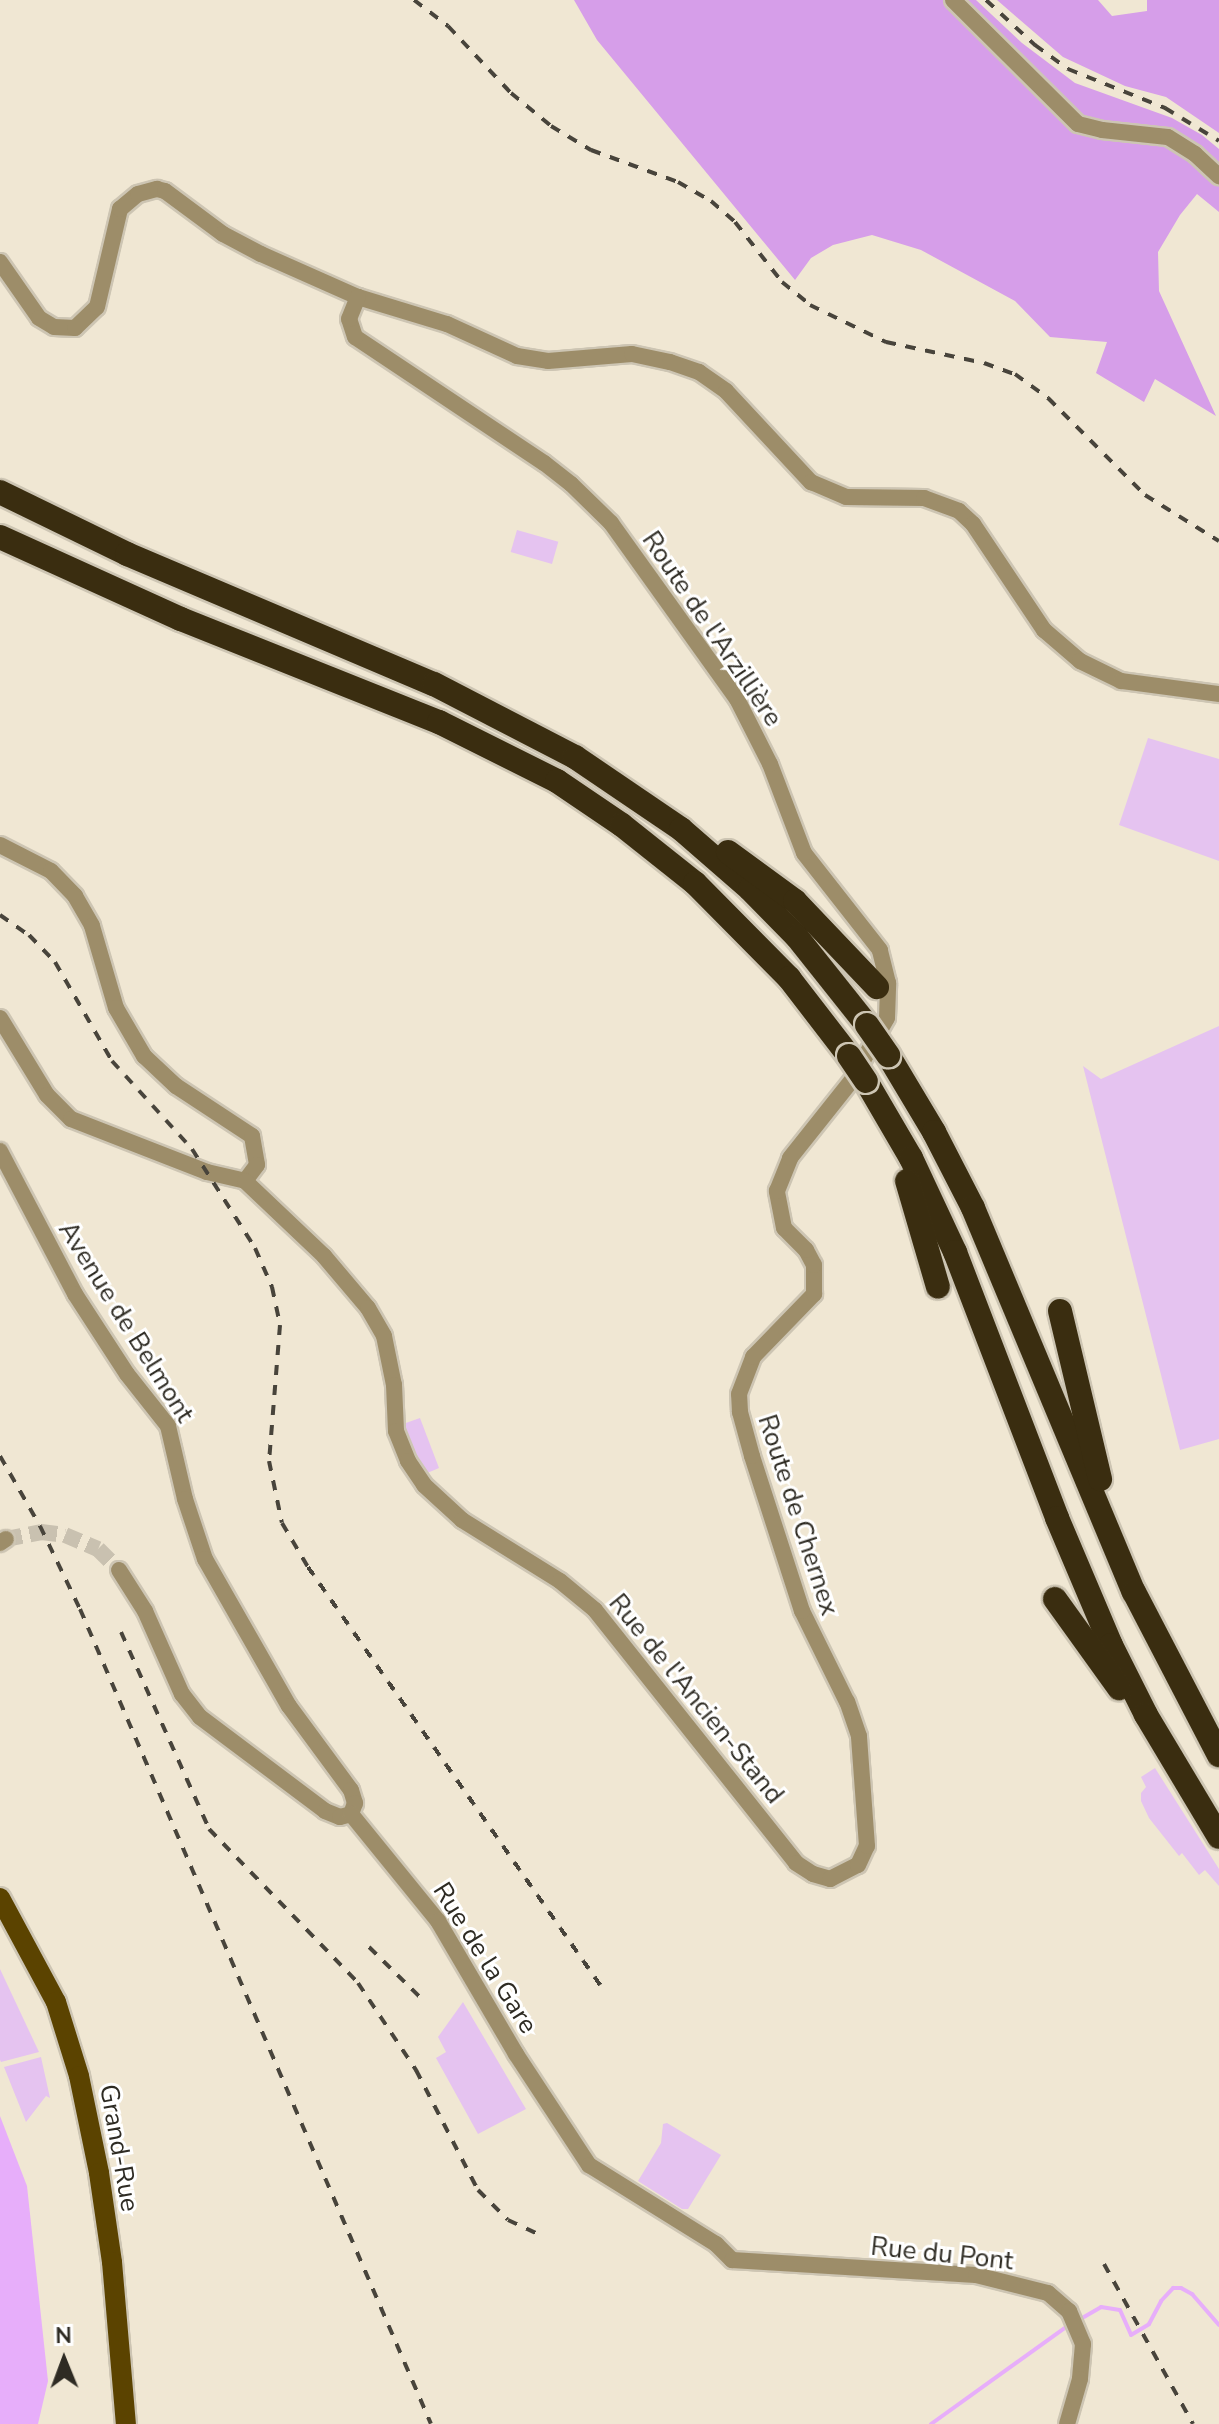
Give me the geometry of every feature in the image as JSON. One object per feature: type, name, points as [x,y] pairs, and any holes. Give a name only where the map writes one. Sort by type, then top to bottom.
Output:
[{"type":"highway","points":[[0,492],[127,554],[402,670],[544,738],[719,845],[775,885],[819,924],[877,987]]},
{"type":"highway","points":[[0,537],[181,619],[410,709],[547,776],[660,854],[760,945],[860,1077],[911,1158],[955,1252],[1105,1632],[1185,1784]]},
{"type":"highway","points":[[641,799],[716,859],[775,913],[888,1055],[934,1132],[983,1230],[1118,1555],[1170,1665],[1219,1755]]},
{"type":"highway","points":[[860,1077],[919,1212],[938,1287]]},
{"type":"highway","points":[[1060,1311],[1118,1555]]},
{"type":"highway","points":[[1055,1599],[1219,1837]]},
{"type":"main road","name":"Grand-Rue","points":[[0,1898],[64,2022],[86,2102],[118,2315],[126,2424]]},
{"type":"street","points":[[953,0],[1078,124],[1102,130],[1168,137],[1195,154],[1219,176]]},
{"type":"street","points":[[0,262],[39,318],[54,327],[75,328],[86,322],[97,307],[115,218],[120,209],[147,190],[165,191],[240,243],[358,297],[447,324],[517,356],[566,360],[632,354],[699,372],[726,391],[811,482],[846,497],[924,498],[959,511],[973,524],[1044,630],[1080,661],[1121,681],[1219,694]]},
{"type":"street","name":"Route de l'Arzillière","points":[[358,297],[349,319],[355,337],[544,463],[598,507],[737,699],[770,764],[804,853],[880,950],[888,983],[887,1018],[860,1077]]},
{"type":"street","points":[[0,845],[51,871],[75,896],[92,926],[116,1008],[144,1056],[176,1086],[252,1136],[257,1165],[245,1181]]},
{"type":"street","name":"Rue de l'Ancien-Stand","points":[[0,1018],[47,1095],[71,1119],[207,1172],[245,1181],[324,1256],[373,1317],[384,1336],[391,1361],[396,1431],[408,1461],[424,1485],[462,1520],[560,1581],[595,1610],[796,1863],[813,1874],[830,1879],[852,1870]]},
{"type":"street","name":"Route de Chernex","points":[[852,1870],[863,1859],[867,1846],[859,1736],[847,1702],[802,1611],[740,1412],[741,1386],[753,1357],[814,1294],[816,1272],[811,1257],[784,1228],[777,1203],[779,1180],[806,1135],[860,1077]]},
{"type":"street","name":"Avenue de Belmont","points":[[0,1151],[75,1294],[131,1379],[168,1426],[185,1499],[205,1559],[289,1706],[351,1790],[355,1803],[351,1814]]},
{"type":"street","points":[[119,1570],[148,1616],[182,1694],[200,1717],[325,1811],[340,1817],[351,1814]]},
{"type":"street","name":"Rue de la Gare","points":[[351,1814],[438,1921],[516,2054],[589,2165],[716,2244],[732,2260]]},
{"type":"street","name":"Rue du Pont","points":[[732,2260],[976,2275],[1042,2290],[1071,2313],[1082,2338],[1080,2379],[1067,2424]]},
{"type":"shaded area","points":[[574,0],[976,0],[1022,43],[1075,83],[1172,118],[1202,135],[1219,149],[1219,212],[1197,194],[1180,215],[1158,252],[1159,291],[1216,416],[1155,379],[1144,402],[1096,373],[1107,342],[1050,337],[1015,301],[921,250],[872,235],[833,245],[811,258],[795,280],[597,40]]},
{"type":"shaded area","points":[[997,0],[1098,0],[1112,16],[1147,11],[1147,0],[1219,0],[1219,133],[1166,97],[1125,86],[1063,57]]},
{"type":"shaded area","points":[[517,530],[558,542],[552,564],[511,552]]},
{"type":"shaded area","points":[[1148,738],[1219,759],[1219,861],[1119,825]]},
{"type":"shaded area","points":[[1219,1026],[1219,1439],[1180,1450],[1083,1066],[1101,1079]]},
{"type":"shaded area","points":[[420,1418],[439,1468],[425,1474],[403,1424]]},
{"type":"shaded area","points":[[1155,1768],[1219,1869],[1219,1886],[1205,1870],[1199,1875],[1182,1853],[1179,1856],[1149,1818],[1141,1801],[1141,1793],[1146,1787],[1141,1777]]},
{"type":"shaded area","points":[[0,1969],[39,2052],[1,2062],[0,2060]]},
{"type":"shaded area","points":[[463,2002],[526,2109],[478,2134],[436,2058],[446,2052],[438,2037]]},
{"type":"shaded area","points":[[41,2057],[50,2098],[46,2096],[26,2122],[4,2067]]},
{"type":"shaded area","points":[[0,2116],[27,2186],[48,2381],[38,2424],[0,2424]]},
{"type":"shaded area","points":[[667,2123],[721,2155],[688,2209],[682,2209],[638,2181],[661,2143],[663,2124]]},
{"type":"waterway","points":[[1077,2321],[1101,2307],[1120,2310],[1131,2335],[1149,2324],[1161,2301],[1173,2288],[1181,2288],[1192,2294],[1219,2325]]},
{"type":"waterway","points":[[931,2424],[1069,2325]]},
{"type":"tunnel","points":[[6,1539],[41,1532],[65,1535],[98,1549],[119,1570]]},
{"type":"railway","points":[[414,0],[448,26],[511,93],[551,126],[591,150],[678,182],[711,201],[735,222],[782,282],[810,305],[886,342],[984,363],[1015,374],[1048,398],[1145,495],[1219,541]]},
{"type":"railway","points":[[986,0],[1035,45],[1068,69],[1165,108],[1219,141]]},
{"type":"railway","points":[[0,915],[29,935],[55,962],[112,1061],[192,1149],[255,1248],[272,1287],[280,1325],[269,1461],[282,1523],[308,1567],[605,1992]]},
{"type":"railway","points":[[0,1456],[40,1526],[80,1609],[431,2424]]},
{"type":"railway","points":[[121,1632],[209,1829],[358,1983],[416,2070],[478,2190],[508,2220],[536,2233]]},
{"type":"railway","points":[[369,1947],[422,1999]]},
{"type":"railway","points":[[1104,2264],[1193,2424]]}]
